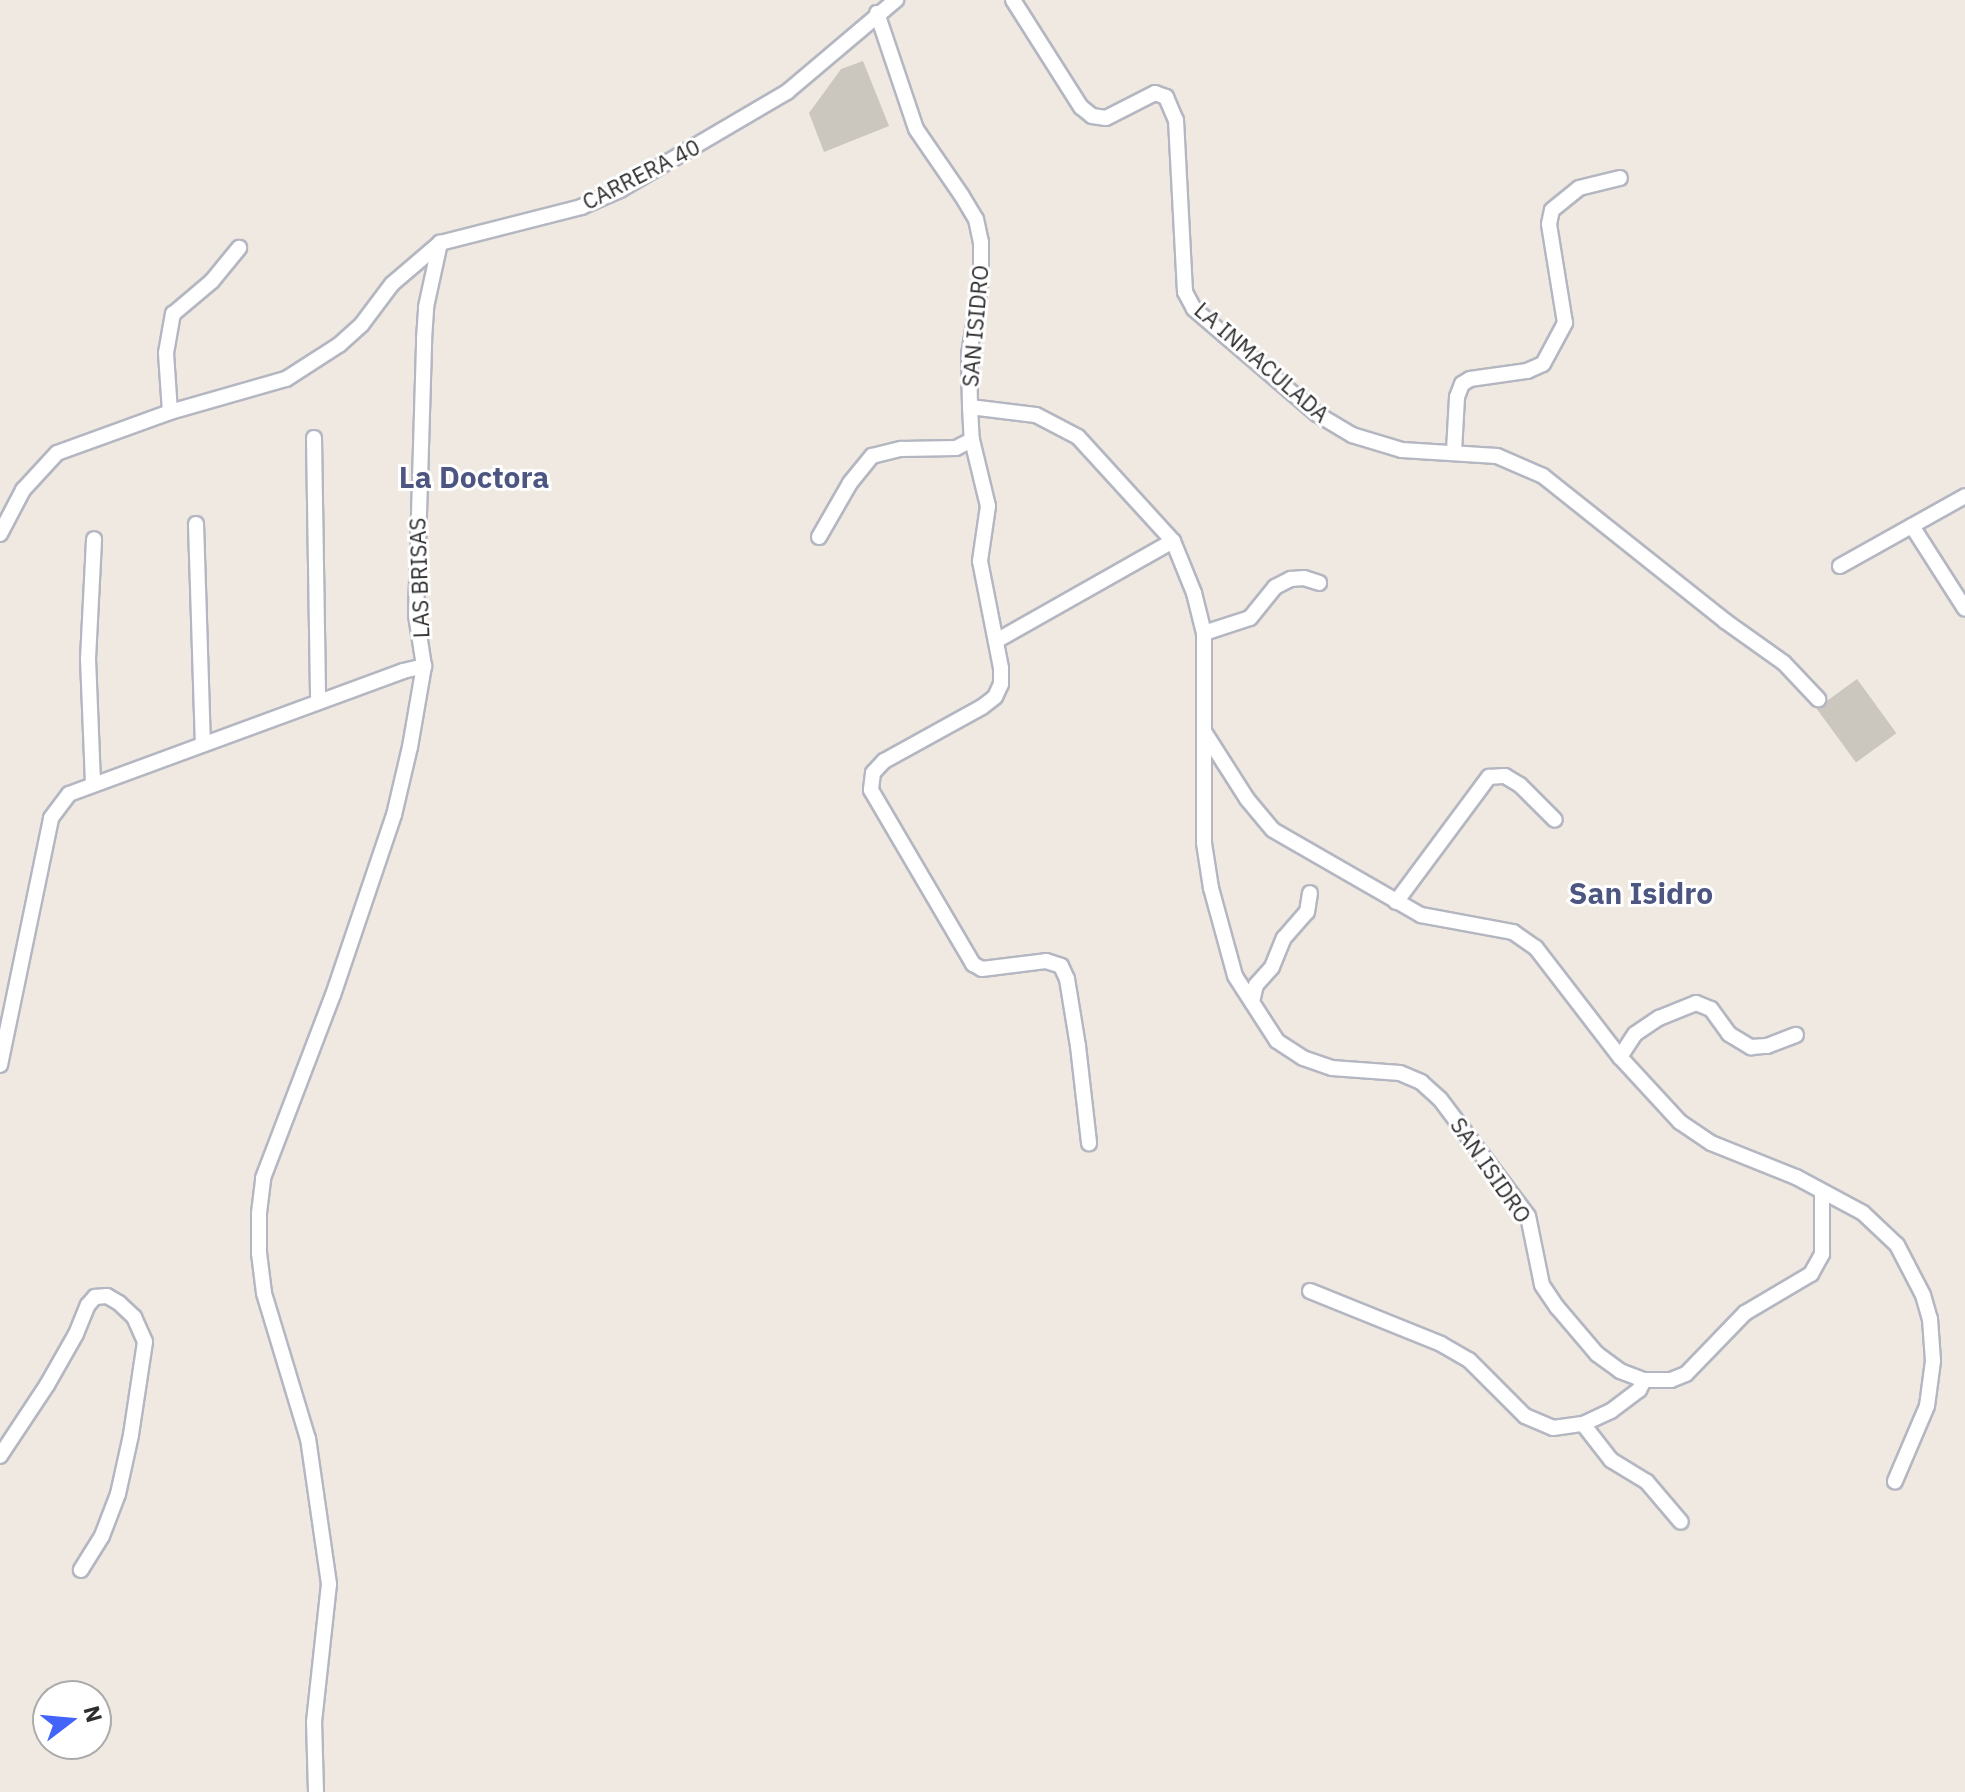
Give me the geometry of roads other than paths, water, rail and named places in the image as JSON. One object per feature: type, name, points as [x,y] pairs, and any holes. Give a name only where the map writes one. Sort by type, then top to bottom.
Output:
[{"type":"street","name":"CARRERA 40","points":[[0,534],[23,490],[57,453],[170,412],[286,379],[339,345],[362,324],[392,284],[440,243],[581,207],[620,190],[787,92],[896,0]]},
{"type":"street","name":"LA INMACULADA","points":[[1013,0],[1081,107],[1092,116],[1106,118],[1155,93],[1166,97],[1176,120],[1185,292],[1194,309],[1317,414],[1352,435],[1402,450],[1497,456],[1543,476],[1725,621],[1784,663],[1818,699]]},
{"type":"street","name":"SAN ISIDRO","points":[[877,13],[916,129],[976,219],[981,242],[981,281],[967,378],[970,407],[1036,415],[1078,437],[1173,541],[1194,593],[1204,633],[1204,843],[1211,888],[1235,976],[1277,1041],[1303,1058],[1332,1068],[1400,1073],[1421,1082],[1440,1099],[1528,1216],[1542,1285],[1557,1307],[1597,1354],[1620,1371],[1644,1380]]},
{"type":"street","points":[[1454,451],[1457,397],[1462,384],[1470,379],[1527,371],[1543,364],[1565,323],[1549,224],[1552,210],[1579,188],[1620,178]]},
{"type":"street","name":"LAS BRISAS","points":[[316,1792],[314,1722],[329,1584],[326,1548],[308,1439],[264,1293],[259,1253],[259,1213],[263,1178],[333,995],[394,815],[424,666],[416,615],[419,461],[426,307],[440,243]]},
{"type":"street","points":[[170,412],[166,353],[173,314],[212,281],[239,248]]},
{"type":"street","points":[[970,407],[972,440],[988,506],[980,561],[1001,668],[1001,684],[995,697],[938,733],[884,761],[873,773],[871,790],[973,964],[982,969],[1046,961],[1061,966],[1067,979],[1089,1143]]},
{"type":"street","points":[[314,438],[318,702]]},
{"type":"street","points":[[819,537],[850,483],[872,456],[883,451],[956,448],[972,440]]},
{"type":"street","points":[[1840,566],[1965,496]]},
{"type":"street","points":[[196,524],[203,744]]},
{"type":"street","points":[[1912,526],[1965,609]]},
{"type":"street","points":[[93,783],[88,659],[94,539]]},
{"type":"street","points":[[996,641],[1173,541]]},
{"type":"street","points":[[1204,633],[1250,618],[1275,587],[1291,579],[1304,578],[1319,583]]},
{"type":"street","points":[[0,1065],[51,818],[69,794],[424,666]]},
{"type":"street","name":"SAN ISIDRO","points":[[1203,729],[1218,758],[1273,830],[1421,915],[1513,932],[1536,948],[1620,1057],[1680,1122],[1711,1143],[1796,1177],[1863,1213],[1897,1245],[1923,1295],[1930,1319],[1933,1361],[1927,1406],[1895,1481]]},
{"type":"street","points":[[1396,902],[1489,777],[1505,776],[1520,785],[1555,820]]},
{"type":"street","points":[[1252,1002],[1256,985],[1272,967],[1284,938],[1307,912],[1310,893]]},
{"type":"street","points":[[1620,1057],[1635,1034],[1669,1013],[1696,1003],[1711,1009],[1729,1034],[1751,1047],[1767,1046],[1796,1035]]},
{"type":"street","points":[[1310,1291],[1441,1344],[1469,1360],[1525,1416],[1539,1423],[1566,1428],[1583,1424],[1620,1405],[1639,1390],[1644,1380],[1671,1380],[1686,1374],[1745,1313],[1811,1274],[1822,1254],[1822,1193]]},
{"type":"street","points":[[0,1456],[47,1385],[88,1305],[95,1297],[107,1296],[119,1303],[134,1317],[145,1342],[143,1357],[118,1494],[102,1536],[81,1570]]},
{"type":"street","points":[[1583,1424],[1611,1460],[1647,1482],[1681,1522]]},
{"type":"district","name":"La Doctora","points":[[474,477]]},
{"type":"district","name":"San Isidro","points":[[1641,893]]}]
